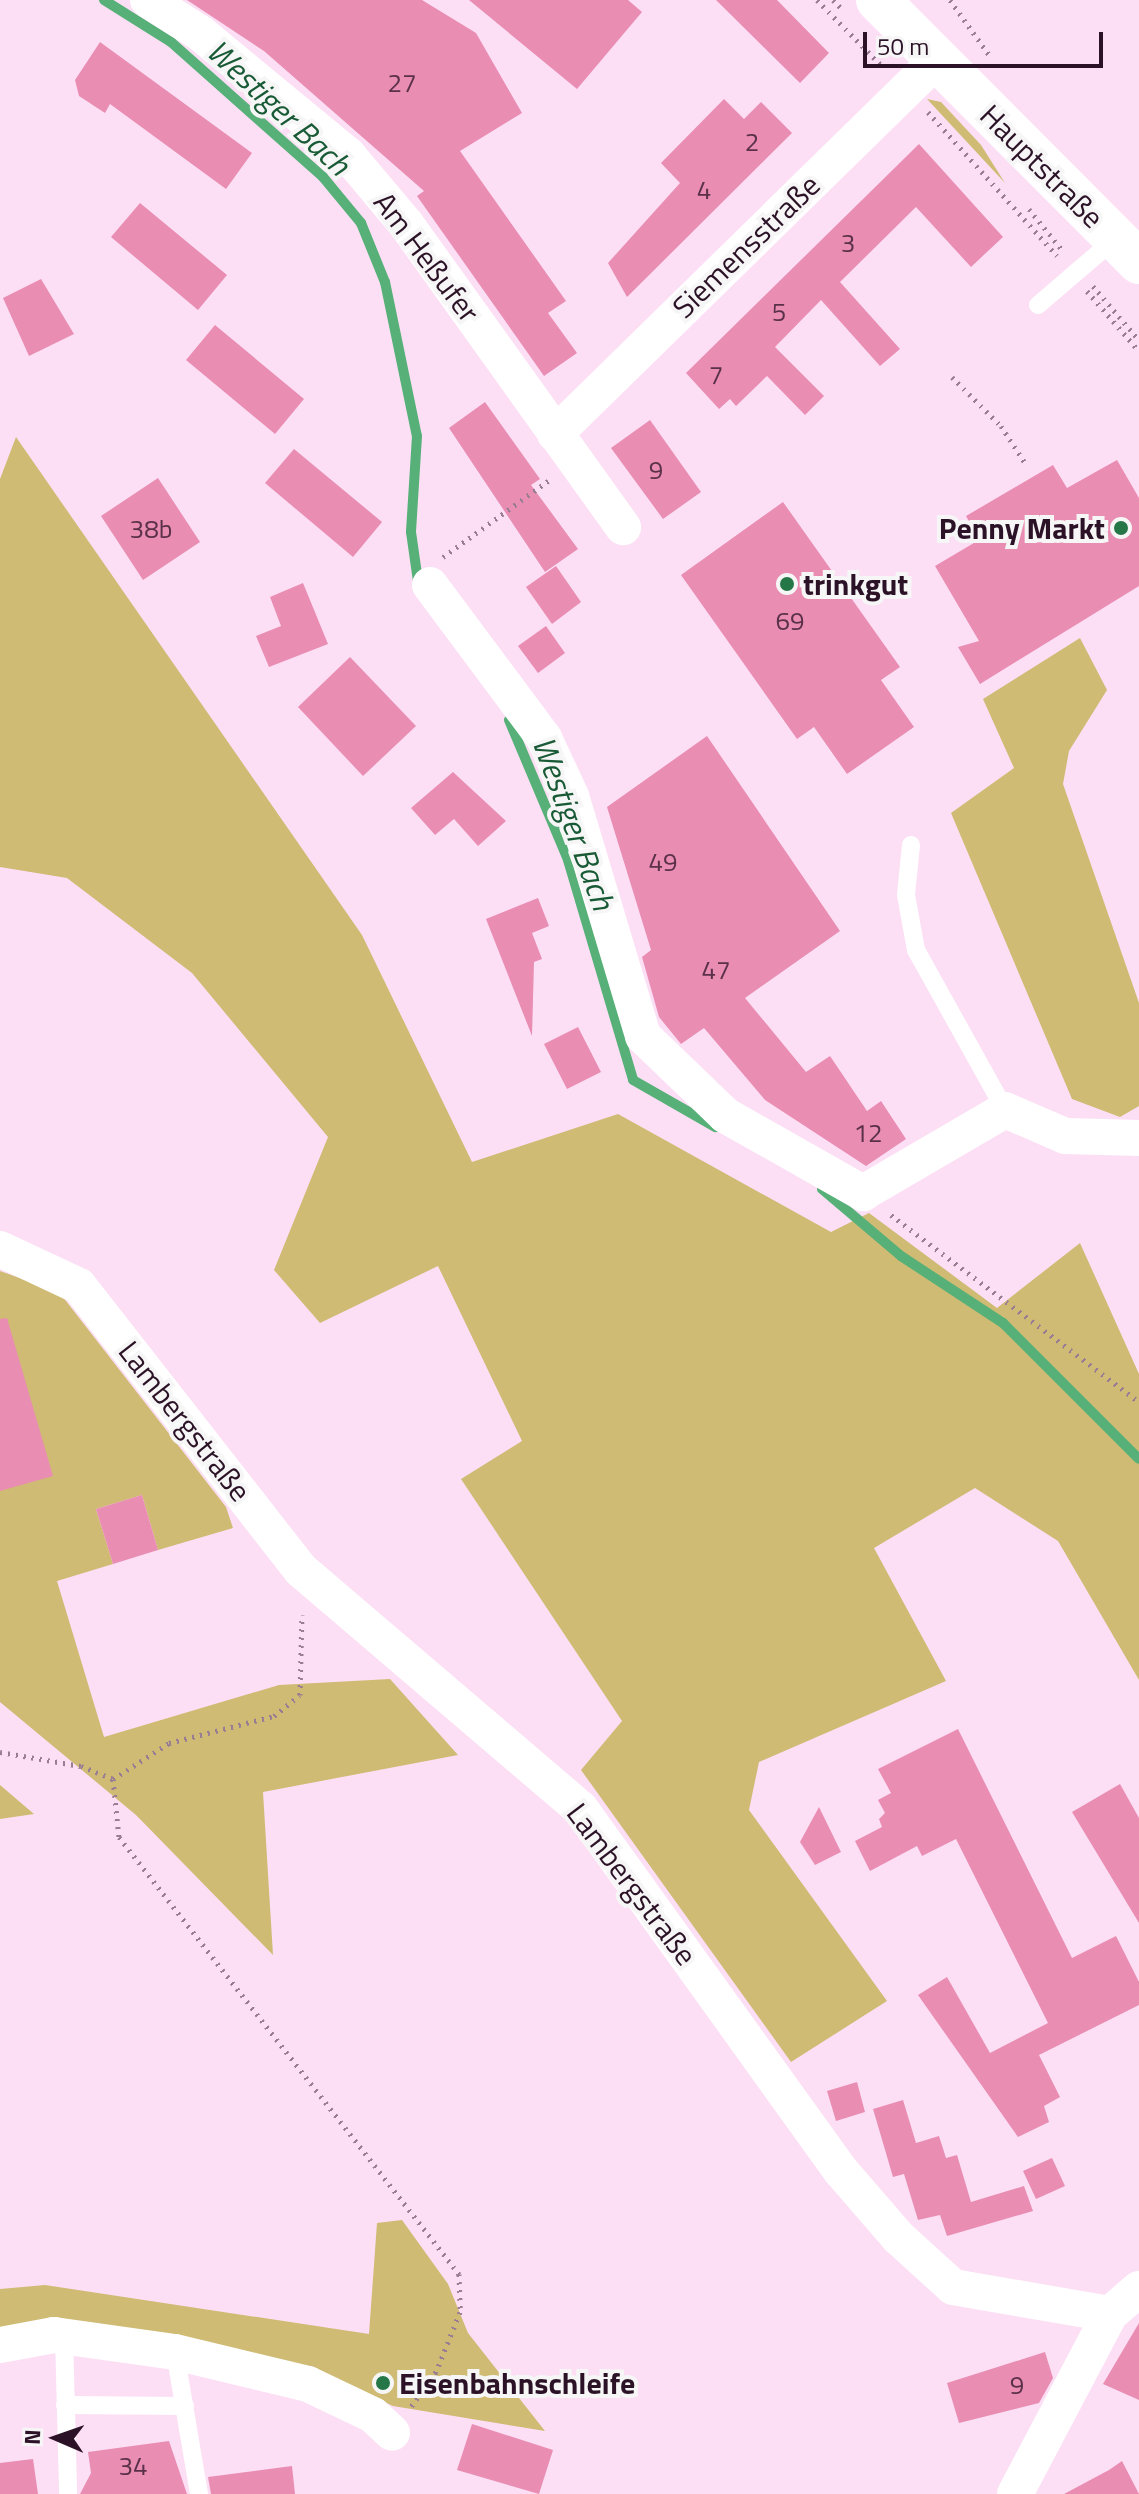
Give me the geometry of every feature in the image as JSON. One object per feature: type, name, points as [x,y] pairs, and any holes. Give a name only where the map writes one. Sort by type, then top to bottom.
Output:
[{"type":"main road","name":"Hauptstraße","points":[[878,0],[1127,251]]},
{"type":"street","name":"Am Heßufer","points":[[148,0],[271,88],[365,191],[566,448],[623,527]]},
{"type":"street","name":"Siemensstraße","points":[[566,448],[938,59]]},
{"type":"street","points":[[430,585],[544,738],[571,796],[643,1036],[725,1115],[863,1193],[1005,1110],[1065,1136],[1139,1138]]},
{"type":"street","name":"Lambergstraße","points":[[0,1249],[79,1286],[301,1570],[580,1808],[841,2171],[953,2287],[1110,2314]]},
{"type":"street","points":[[1015,2494],[1110,2314],[1139,2289]]},
{"type":"street","points":[[0,2345],[64,2336],[175,2352],[308,2384],[373,2415],[392,2433]]},
{"type":"lane","points":[[1038,305],[1073,275],[1127,251]]},
{"type":"lane","points":[[911,845],[906,895],[916,950],[1005,1110]]},
{"type":"lane","points":[[64,2336],[68,2494]]},
{"type":"lane","points":[[175,2352],[199,2494]]},
{"type":"lane","points":[[65,2405],[185,2406]]},
{"type":"path","points":[[817,0],[906,90],[1139,351]]},
{"type":"path","points":[[952,377],[1001,426],[1025,463]]},
{"type":"path","points":[[430,585],[434,563],[566,448]]},
{"type":"path","points":[[863,1193],[1139,1402]]},
{"type":"path","points":[[113,1779],[169,1743],[274,1716],[300,1695],[301,1570]]},
{"type":"path","points":[[0,1752],[81,1766],[113,1779]]},
{"type":"path","points":[[113,1779],[119,1837],[459,2274],[460,2312],[436,2372],[392,2433]]},
{"type":"shaded area","points":[[927,99],[941,102],[981,145],[1005,183]]},
{"type":"shaded area","points":[[16,437],[362,935],[472,1162],[618,1114],[831,1232],[869,1213],[997,1308],[1080,1243],[1139,1374],[1139,1680],[1058,1541],[975,1488],[874,1548],[946,1681],[759,1762],[749,1810],[887,2001],[791,2062],[581,1770],[622,1721],[461,1479],[522,1441],[438,1266],[320,1323],[274,1270],[328,1137],[192,973],[67,878],[0,867],[0,479]]},
{"type":"shaded area","points":[[1080,638],[1107,690],[1069,751],[1063,784],[1139,1003],[1139,1106],[1120,1117],[1072,1099],[951,813],[1014,768],[983,699]]},
{"type":"shaded area","points":[[0,1271],[59,1292],[226,1507],[233,1528],[158,1550],[142,1495],[96,1509],[113,1564],[57,1581],[104,1737],[279,1685],[390,1679],[458,1755],[263,1792],[273,1955],[136,1815],[0,1702]]},
{"type":"shaded area","points":[[0,1785],[34,1814],[0,1819]]},
{"type":"shaded area","points":[[402,2220],[448,2284],[468,2333],[545,2431],[393,2406],[309,2368],[0,2335],[0,2289],[45,2285],[369,2334],[377,2223]]},
{"type":"building","points":[[187,0],[422,0],[476,33],[522,113],[460,151],[566,301],[548,313],[577,353],[544,376],[417,196],[424,191],[264,51]]},
{"type":"building","points":[[469,0],[628,0],[642,12],[577,89]]},
{"type":"building","points":[[716,0],[777,0],[829,53],[800,83]]},
{"type":"building","points":[[100,42],[252,153],[226,189],[110,104],[105,113],[79,96],[75,80]]},
{"type":"building","points":[[724,99],[744,119],[761,102],[792,133],[627,297],[608,263],[680,183],[661,163]]},
{"type":"building","points":[[919,144],[1003,237],[971,267],[916,207],[840,282],[900,349],[880,366],[821,300],[775,347],[824,396],[805,415],[767,376],[736,406],[730,399],[719,409],[686,373]]},
{"type":"building","points":[[140,203],[227,275],[198,310],[111,237]]},
{"type":"building","points":[[41,279],[74,334],[29,356],[3,298]]},
{"type":"building","points":[[215,325],[304,399],[275,434],[186,360]]},
{"type":"building","points":[[485,402],[540,479],[531,485],[578,549],[545,572],[449,428]]},
{"type":"building","points":[[650,420],[701,492],[663,519],[611,448]]},
{"type":"building","points":[[294,449],[382,522],[353,557],[265,483]]},
{"type":"building","points":[[1117,460],[1139,498],[1139,586],[980,684],[958,647],[979,641],[935,566],[979,540],[966,516],[1053,465],[1067,488]]},
{"type":"building","points":[[158,478],[200,542],[143,580],[101,516]]},
{"type":"building","points":[[783,502],[900,667],[881,680],[914,727],[847,774],[814,727],[797,739],[681,575]]},
{"type":"building","points":[[556,566],[581,602],[552,624],[526,587]]},
{"type":"building","points":[[303,583],[328,644],[269,667],[256,636],[281,626],[270,597]]},
{"type":"building","points":[[546,626],[565,653],[538,673],[518,646]]},
{"type":"building","points":[[350,657],[416,726],[363,776],[298,707]]},
{"type":"building","points":[[707,736],[840,931],[745,998],[806,1072],[830,1056],[867,1111],[881,1101],[906,1139],[866,1166],[765,1100],[704,1028],[681,1044],[659,1017],[642,957],[651,950],[607,807]]},
{"type":"building","points":[[453,772],[506,821],[478,846],[454,819],[435,835],[411,808]]},
{"type":"building","points":[[538,898],[549,926],[532,933],[542,959],[534,962],[532,1036],[486,919]]},
{"type":"building","points":[[578,1027],[601,1072],[567,1089],[544,1044]]},
{"type":"building","points":[[7,1318],[53,1476],[0,1491],[0,1319]]},
{"type":"building","points":[[142,1495],[158,1550],[113,1564],[96,1509]]},
{"type":"building","points":[[958,1729],[1072,1958],[1116,1936],[1139,1982],[1139,2005],[1039,2055],[1060,2097],[1044,2106],[1049,2122],[1018,2137],[918,1995],[947,1977],[990,2053],[1048,2023],[956,1839],[922,1856],[917,1846],[870,1871],[855,1841],[882,1827],[879,1819],[885,1813],[878,1800],[891,1793],[878,1769]]},
{"type":"building","points":[[1120,1784],[1139,1818],[1139,1923],[1072,1812]]},
{"type":"building","points":[[819,1807],[841,1852],[815,1865],[800,1842]]},
{"type":"building","points":[[857,2082],[865,2112],[836,2121],[827,2091]]},
{"type":"building","points":[[903,2100],[916,2143],[939,2136],[946,2158],[957,2155],[971,2202],[1024,2186],[1033,2211],[947,2236],[940,2215],[918,2220],[904,2174],[893,2177],[873,2109]]},
{"type":"building","points":[[1052,2158],[1065,2186],[1036,2199],[1023,2171]]},
{"type":"building","points":[[1139,2323],[1139,2400],[1103,2384]]},
{"type":"building","points":[[1045,2352],[1053,2378],[1039,2403],[959,2423],[947,2383]]},
{"type":"building","points":[[472,2424],[553,2450],[539,2494],[457,2470]]},
{"type":"building","points":[[169,2441],[187,2494],[80,2494],[91,2473],[88,2452]]},
{"type":"building","points":[[33,2459],[38,2494],[0,2494],[0,2463]]},
{"type":"building","points":[[1122,2461],[1139,2494],[1064,2494],[1109,2470]]},
{"type":"building","points":[[292,2466],[295,2494],[211,2494],[208,2477]]},
{"type":"waterway","name":"Westiger Bach","points":[[104,0],[171,42],[323,177],[361,223],[385,282],[417,436],[411,532],[419,588]]},
{"type":"waterway","name":"Westiger Bach","points":[[509,720],[568,860],[633,1080],[715,1127]]},
{"type":"waterway","name":"Westiger Bach","points":[[822,1189],[901,1256],[1003,1323],[1139,1459]]},
{"type":"place","name":"Penny Markt","points":[[1121,528]]},
{"type":"place","name":"trinkgut","points":[[787,584]]},
{"type":"place","name":"Eisenbahnschleife","points":[[383,2383]]}]
